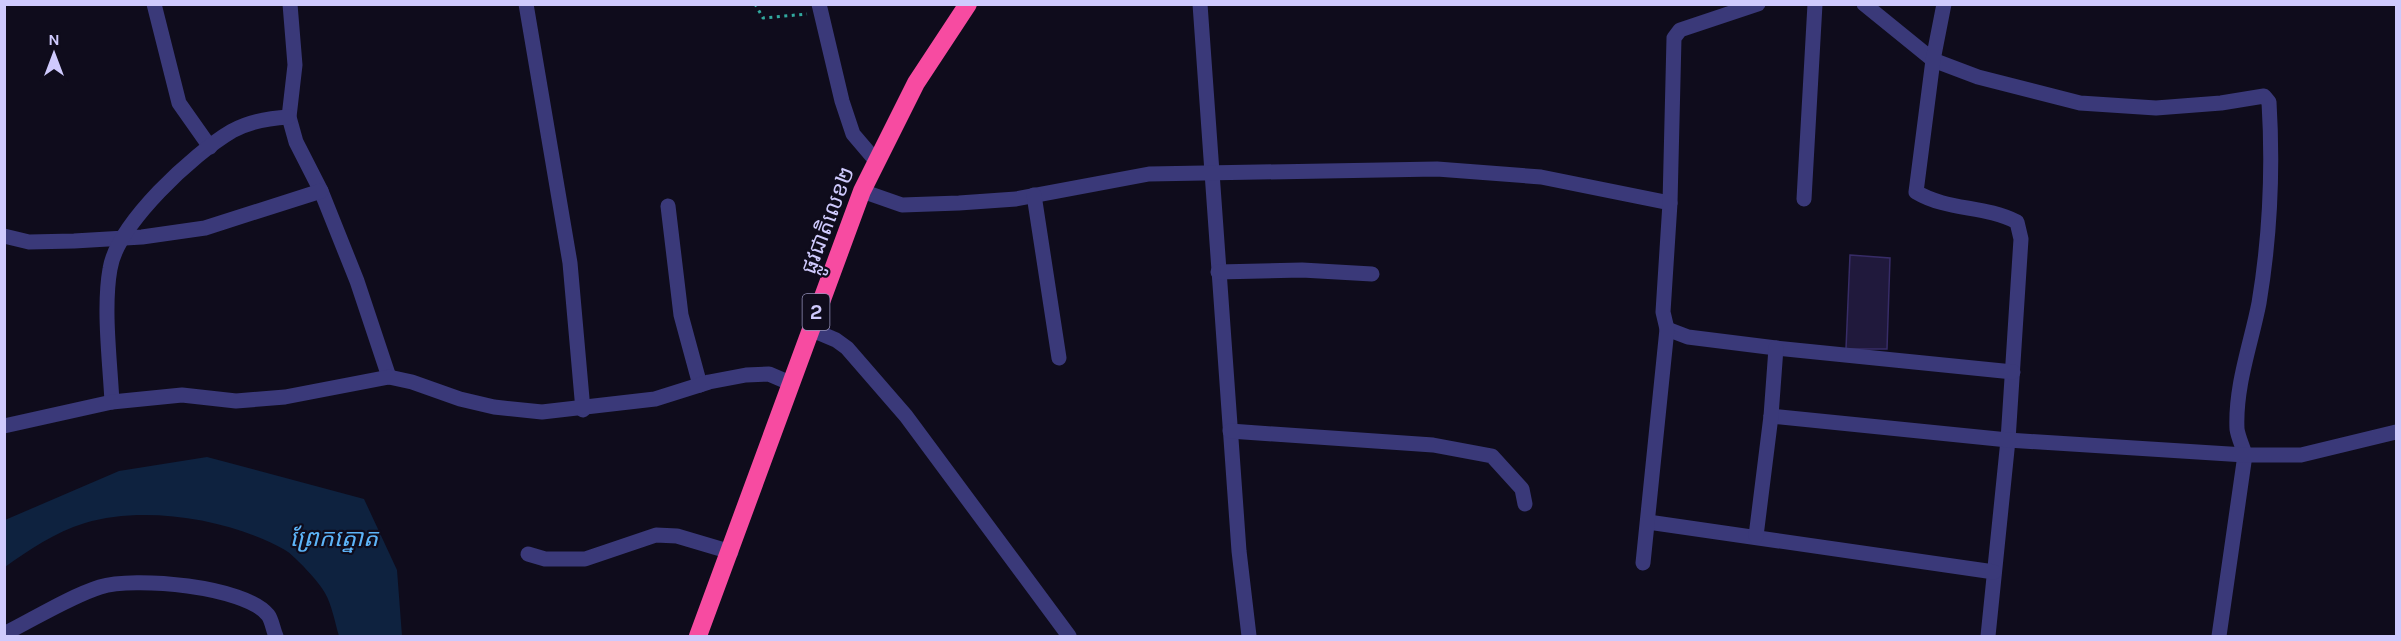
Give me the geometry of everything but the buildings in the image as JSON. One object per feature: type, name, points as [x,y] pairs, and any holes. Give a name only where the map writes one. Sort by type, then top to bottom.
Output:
[{"type":"highway","name":"ផ្លូវជាតិលេខ២","points":[[698,636],[731,552],[861,191],[916,83],[968,4]]},
{"type":"street","points":[[154,4],[179,103],[210,147]]},
{"type":"street","points":[[290,4],[296,65],[289,117],[296,142],[321,191],[357,281],[389,377]]},
{"type":"street","points":[[526,4],[570,263],[583,410]]},
{"type":"street","points":[[1200,4],[1230,431],[1249,636]]},
{"type":"street","points":[[1643,562],[1667,329],[1663,312],[1670,203],[1674,38],[1680,30],[1758,4]]},
{"type":"street","points":[[1804,199],[1815,4]]},
{"type":"street","points":[[1864,4],[1933,60],[1978,77],[2080,103],[2156,108],[2221,103],[2264,96],[2269,102],[2272,153],[2259,302],[2240,390],[2237,431],[2246,455],[2219,636]]},
{"type":"street","points":[[1944,4],[1933,60],[1916,192],[1934,202],[2003,215],[2017,222],[2021,239],[2008,440],[1988,636]]},
{"type":"street","points":[[820,8],[842,101],[853,134],[876,162]]},
{"type":"street","points":[[112,402],[110,268],[123,238],[168,181],[210,147],[233,131],[264,118],[289,117]]},
{"type":"street","points":[[861,191],[903,205],[1016,199],[1149,174],[1437,169],[1541,177],[1670,203]]},
{"type":"street","points":[[4,236],[29,242],[123,238],[205,228],[321,191]]},
{"type":"street","points":[[1034,195],[1059,358]]},
{"type":"street","points":[[668,206],[681,315],[700,385]]},
{"type":"street","points":[[1218,272],[1302,270],[1372,274]]},
{"type":"street","points":[[810,329],[848,348],[906,416],[1070,636]]},
{"type":"street","points":[[1667,329],[1688,337],[1776,348],[2013,372]]},
{"type":"street","points":[[1756,536],[1771,417],[1776,348]]},
{"type":"street","points":[[4,426],[112,402],[182,395],[236,401],[285,397],[389,377],[494,407],[542,412],[583,410],[655,399],[700,385],[746,375],[769,374],[790,383]]},
{"type":"street","points":[[1771,417],[2008,440],[2246,455],[2301,455],[2397,432]]},
{"type":"street","points":[[1230,431],[1433,445],[1492,456],[1522,489],[1525,504]]},
{"type":"street","points":[[1648,522],[1994,572]]},
{"type":"street","points":[[528,554],[545,558],[585,558],[656,535],[677,536],[731,552]]},
{"type":"street","points":[[4,634],[101,586],[164,583],[219,590],[248,601],[268,615],[276,636]]},
{"type":"path","points":[[755,4],[763,18],[820,8]]},
{"type":"water","name":"ព្រែកត្នោត","points":[[207,457],[364,499],[397,570],[402,636],[339,636],[331,608],[322,588],[289,553],[263,539],[239,530],[187,518],[134,515],[85,523],[53,536],[5,567],[5,520],[119,471]]}]
